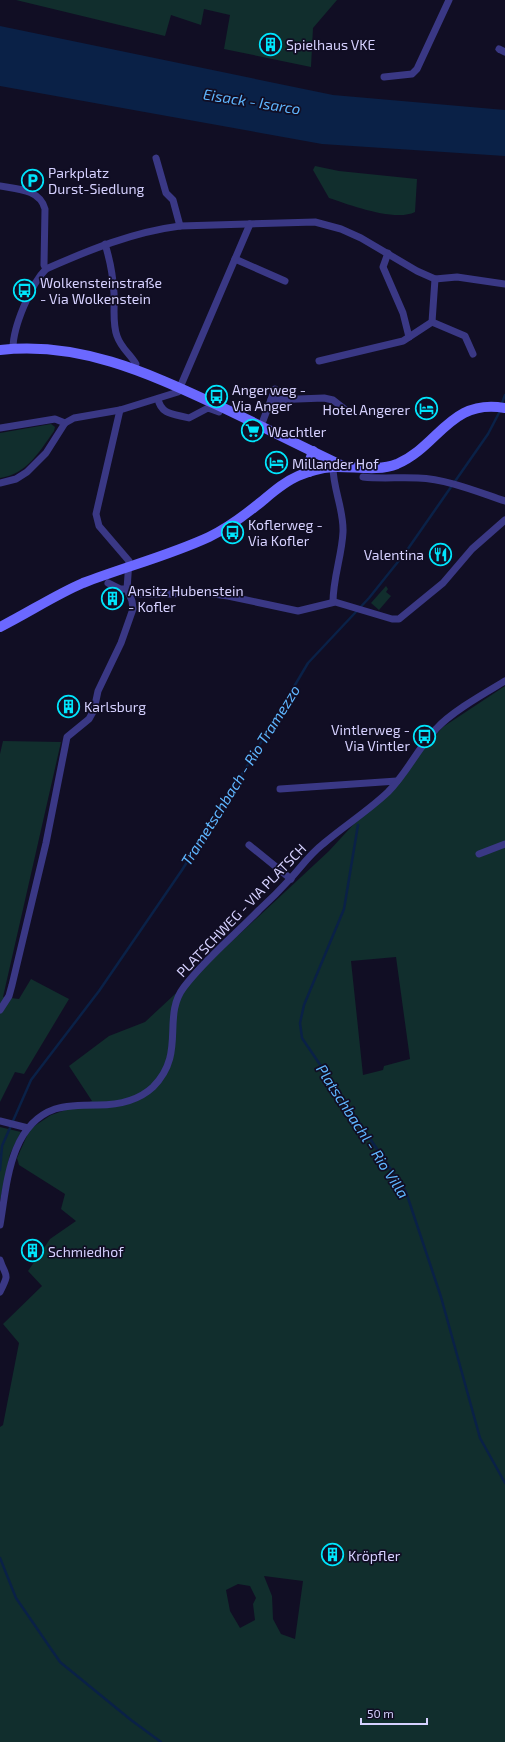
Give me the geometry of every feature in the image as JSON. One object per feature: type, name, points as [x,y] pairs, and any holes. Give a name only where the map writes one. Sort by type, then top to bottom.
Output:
[{"type":"street","points":[[384,76],[412,74],[417,69],[449,0]]},
{"type":"street","points":[[156,158],[166,193],[173,200],[180,226]]},
{"type":"street","points":[[0,186],[28,191],[41,199],[46,209],[44,265],[46,269]]},
{"type":"street","points":[[13,348],[16,328],[33,285],[46,269],[105,244],[163,228],[180,226],[315,222],[348,232],[388,253],[417,271],[435,279],[457,277],[505,284]]},
{"type":"street","points":[[0,483],[16,479],[27,472],[46,452],[65,424],[74,418],[120,410],[178,392],[250,224]]},
{"type":"street","points":[[105,244],[112,269],[116,336],[122,348],[136,364],[135,368]]},
{"type":"street","points":[[388,253],[383,267],[402,313],[409,337]]},
{"type":"street","points":[[236,258],[285,281]]},
{"type":"street","points":[[432,322],[435,279]]},
{"type":"street","points":[[319,361],[403,341],[432,322]]},
{"type":"street","points":[[432,322],[465,336],[473,354]]},
{"type":"street","points":[[0,350],[13,348],[61,350],[135,368],[180,387],[347,467]]},
{"type":"street","points":[[261,426],[275,389]]},
{"type":"street","points":[[271,400],[324,398],[333,400],[347,411]]},
{"type":"street","points":[[158,399],[159,405],[164,412],[189,418],[208,408],[219,412]]},
{"type":"street","points":[[0,626],[83,584],[209,537],[246,514],[284,483],[309,472],[333,467],[368,468],[393,465],[418,452],[446,424],[458,415],[477,408],[501,407]]},
{"type":"street","points":[[0,1010],[9,996],[12,985],[46,842],[67,737],[89,719],[94,710],[98,691],[121,643],[133,610],[132,601],[128,591],[129,561],[99,526],[96,514],[120,410]]},
{"type":"street","points":[[0,428],[55,419],[65,424]]},
{"type":"street","points":[[309,472],[308,466],[313,451]]},
{"type":"street","points":[[333,467],[336,493],[342,516],[343,532],[333,586],[333,602]]},
{"type":"street","points":[[362,478],[419,478],[449,483],[505,501]]},
{"type":"street","points":[[108,583],[128,591],[171,594],[199,592],[228,596],[298,611],[333,602],[340,602],[366,612],[392,619],[399,619],[443,583],[472,549],[505,520]]},
{"type":"street","name":"PLATSCHWEG - VIA PLATSCH","points":[[0,1225],[12,1159],[25,1127],[40,1116],[54,1110],[68,1106],[113,1105],[135,1099],[152,1087],[170,1062],[173,1042],[175,1005],[183,988],[208,960],[291,879],[323,844],[388,792],[437,727],[505,681]]},
{"type":"street","points":[[280,789],[397,781]]},
{"type":"street","points":[[479,854],[505,844]]},
{"type":"street","points":[[250,846],[291,879]]},
{"type":"street","points":[[0,1121],[25,1127]]},
{"type":"street","points":[[0,1260],[6,1271],[7,1277],[0,1292]]},
{"type":"green space","points":[[16,0],[337,0],[313,28],[311,67],[224,49],[230,15],[204,9],[201,25],[171,15],[165,36]]},
{"type":"green space","points":[[315,166],[339,171],[417,179],[415,212],[406,215],[385,214],[329,198],[313,170]]},
{"type":"green space","points":[[51,424],[55,427],[54,431],[32,461],[18,472],[0,478],[0,433]]},
{"type":"green space","points":[[386,586],[388,589],[386,592],[391,596],[379,610],[371,603]]},
{"type":"green space","points":[[505,686],[505,1742],[0,1742],[0,1427],[3,1425],[19,1343],[3,1324],[42,1286],[28,1271],[50,1239],[76,1221],[61,1209],[65,1194],[19,1165],[17,1158],[30,1129],[51,1115],[92,1101],[69,1066],[109,1036],[145,1022],[329,851],[443,727]],"holes":[[[396,957],[410,1059],[384,1066],[383,1070],[363,1075],[351,961]],[[264,1576],[303,1581],[295,1639],[281,1634],[273,1619],[272,1596]],[[238,1584],[250,1586],[256,1598],[253,1604],[255,1620],[240,1628],[230,1611],[226,1590]]]},
{"type":"green space","points":[[3,741],[61,742],[3,997],[19,999],[31,979],[69,999],[24,1074],[15,1072],[0,1102],[0,754]]},
{"type":"green space","points":[[0,1127],[21,1132],[10,1154],[0,1201]]},
{"type":"water","name":"Eisack - Isarco","points":[[0,26],[333,95],[505,110],[505,156],[322,144],[0,86]]},
{"type":"waterway","name":"Trametschbach - Rio Tramezzo","points":[[501,406],[505,395]]},
{"type":"waterway","name":"Trametschbach - Rio Tramezzo","points":[[0,1170],[2,1146],[31,1080],[99,991],[182,870],[244,771],[308,663],[369,598],[405,553],[488,434],[500,411]]},
{"type":"waterway","name":"Platschbachl - Rio Villa","points":[[358,825],[344,909],[304,1005],[300,1023],[302,1038],[406,1192],[441,1297],[480,1438],[505,1483]]},
{"type":"waterway","name":"Trametschbach - Rio Tramezzo","points":[[0,1558],[16,1598],[60,1662],[131,1720],[161,1742]]},
{"type":"place","name":"Spielhaus VKE","points":[[271,44]]},
{"type":"place","name":"Parkplatz Durst-Siedlung","points":[[33,180]]},
{"type":"place","name":"Wolkensteinstraße - Via Wolkenstein","points":[[25,290]]},
{"type":"place","name":"Angerweg - Via Anger","points":[[217,397]]},
{"type":"place","name":"Hotel Angerer","points":[[426,409]]},
{"type":"place","name":"Wachtler","points":[[252,431]]},
{"type":"place","name":"Millander Hof","points":[[277,463]]},
{"type":"place","name":"Koflerweg - Via Kofler","points":[[233,532]]},
{"type":"place","name":"Valentina","points":[[440,554]]},
{"type":"place","name":"Ansitz Hubenstein - Kofler","points":[[112,598]]},
{"type":"place","name":"Karlsburg","points":[[69,706]]},
{"type":"place","name":"Vintlerweg - Via Vintler","points":[[425,737]]},
{"type":"place","name":"Schmiedhof","points":[[33,1251]]},
{"type":"place","name":"Kröpfler","points":[[333,1555]]}]
